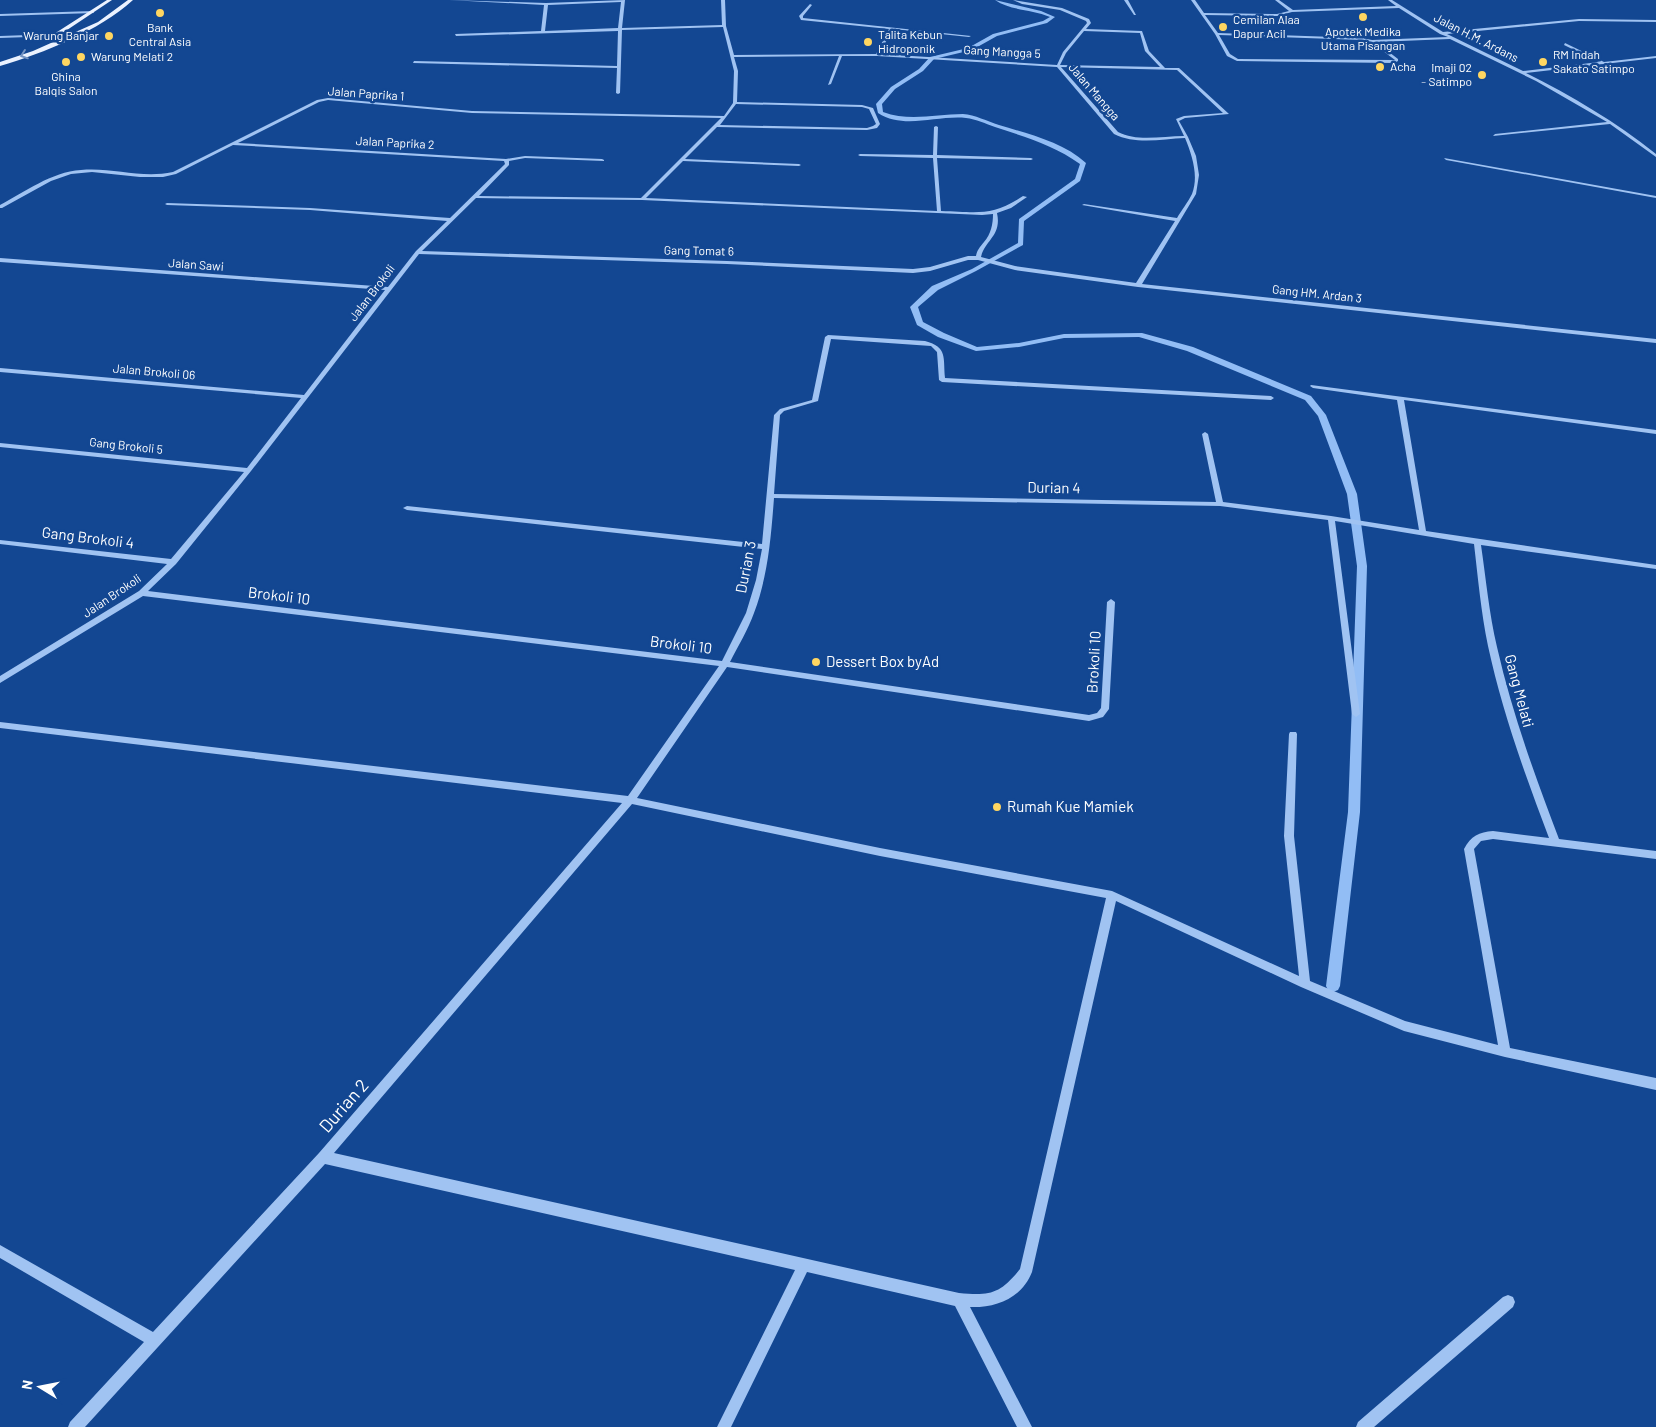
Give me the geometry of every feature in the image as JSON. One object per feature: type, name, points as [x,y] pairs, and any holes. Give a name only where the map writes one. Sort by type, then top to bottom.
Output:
[{"type":"main road","points":[[39,41],[56,35],[110,0]]},
{"type":"main road","points":[[0,64],[67,39],[100,23],[131,0]]},
{"type":"main road","points":[[93,12],[115,11]]},
{"type":"street","points":[[452,0],[546,4],[623,1],[618,93]]},
{"type":"street","points":[[642,199],[717,126],[735,104],[736,71],[730,56],[724,26],[723,0]]},
{"type":"street","points":[[1015,0],[1074,13],[1088,20],[1089,24],[1084,30]]},
{"type":"street","points":[[1126,0],[1135,14]]},
{"type":"street","points":[[1193,0],[1228,54],[1237,60],[1397,61],[1372,41]]},
{"type":"street","points":[[1277,0],[1292,11]]},
{"type":"street","points":[[1390,0],[1395,0]]},
{"type":"street","name":"Jalan H.M. Ardans","points":[[1390,0],[1441,33],[1521,72],[1609,123],[1640,142],[1656,156]]},
{"type":"street","points":[[543,33],[546,4]]},
{"type":"street","points":[[810,5],[801,16],[802,19],[969,36]]},
{"type":"street","points":[[1202,14],[1277,15],[1292,11],[1399,7]]},
{"type":"street","points":[[0,15],[93,12]]},
{"type":"street","points":[[1441,33],[1579,20],[1656,21]]},
{"type":"street","points":[[456,35],[724,26]]},
{"type":"street","points":[[877,55],[891,28]]},
{"type":"street","points":[[1084,30],[1142,32],[1147,51],[1164,69]]},
{"type":"street","name":"Jalan Mangga","points":[[1084,30],[1064,53],[1058,66],[1077,90],[1120,136],[1132,138],[1186,137]]},
{"type":"street","points":[[1216,34],[1352,38],[1372,41],[1452,38]]},
{"type":"street","points":[[0,37],[56,35]]},
{"type":"street","points":[[1565,44],[1604,63]]},
{"type":"street","points":[[829,84],[841,55]]},
{"type":"street","points":[[730,56],[877,55],[944,59]]},
{"type":"street","points":[[1521,72],[1656,57]]},
{"type":"street","name":"Gang Mangga 5","points":[[944,59],[1058,66]]},
{"type":"street","points":[[414,62],[619,67]]},
{"type":"street","points":[[1058,66],[1178,69],[1212,102],[1227,113],[1179,118],[1177,120],[1194,159],[1198,181],[1194,194],[1138,285]]},
{"type":"street","name":"Jalan Paprika 1","points":[[0,207],[54,178],[71,172],[169,174],[318,102],[328,99],[472,112],[725,117]]},
{"type":"street","points":[[717,126],[867,129],[878,124],[871,108],[862,106],[735,104]]},
{"type":"street","points":[[1495,135],[1609,123]]},
{"type":"street","points":[[936,127],[935,156],[939,211]]},
{"type":"street","name":"Jalan Paprika 2","points":[[232,144],[506,160],[526,157],[602,160]]},
{"type":"street","points":[[860,155],[1031,159]]},
{"type":"street","points":[[1446,159],[1656,197]]},
{"type":"street","points":[[475,197],[507,164],[506,160]]},
{"type":"street","points":[[681,160],[799,165]]},
{"type":"street","points":[[475,197],[642,199],[995,214],[1025,197]]},
{"type":"street","name":"Jalan Brokoli","points":[[0,680],[142,593],[173,562],[249,470],[418,252],[475,197]]},
{"type":"street","points":[[166,204],[310,208],[452,220]]},
{"type":"street","points":[[1084,205],[1178,220]]},
{"type":"street","points":[[980,258],[982,246],[988,241],[994,228],[995,214]]},
{"type":"street","name":"Gang Tomat 6","points":[[418,252],[565,258],[747,262],[913,271],[930,269],[968,258],[980,258]]},
{"type":"street","name":"Gang HM. Ardan 3","points":[[980,258],[1015,268],[1138,285],[1656,341]]},
{"type":"street","name":"Jalan Sawi","points":[[0,260],[390,289]]},
{"type":"street","name":"Durian 3","points":[[630,800],[725,664],[750,613],[760,580],[766,547],[777,415],[782,410],[814,401],[827,338],[831,336],[925,343],[933,346],[940,352],[942,380],[1272,398]]},
{"type":"street","name":"Jalan Brokoli 06","points":[[0,370],[306,397]]},
{"type":"street","points":[[1313,386],[1656,432]]},
{"type":"street","points":[[1400,398],[1423,534]]},
{"type":"street","points":[[1205,434],[1220,504]]},
{"type":"street","name":"Gang Brokoli 5","points":[[0,445],[249,470]]},
{"type":"street","name":"Durian 4","points":[[770,496],[1220,504],[1334,518],[1423,534],[1656,566]]},
{"type":"street","points":[[408,508],[766,547]]},
{"type":"street","points":[[1334,518],[1356,714]]},
{"type":"street","name":"Gang Brokoli 4","points":[[0,542],[173,562]]},
{"type":"street","name":"Gang Melati","points":[[1477,542],[1492,644],[1503,688],[1532,782],[1555,842]]},
{"type":"street","name":"Brokoli 10","points":[[142,593],[725,664],[1090,718],[1100,716],[1105,709],[1111,602]]},
{"type":"street","points":[[0,725],[630,800],[880,852],[1112,894],[1305,984],[1404,1026],[1477,1046],[1656,1084]]},
{"type":"street","points":[[1293,734],[1289,836],[1305,984]]},
{"type":"street","name":"Durian 2","points":[[75,1427],[323,1158],[630,800]]},
{"type":"street","points":[[1505,1052],[1469,850],[1472,841],[1479,836],[1493,835],[1656,855]]},
{"type":"street","points":[[323,1158],[959,1300],[979,1302],[1000,1298],[1014,1288],[1026,1272],[1112,894]]},
{"type":"street","points":[[0,1251],[154,1340]]},
{"type":"street","points":[[724,1427],[804,1265]]},
{"type":"street","points":[[959,1300],[1025,1427]]},
{"type":"street","points":[[1364,1427],[1508,1302]]},
{"type":"waterway","points":[[997,0],[1011,6],[1040,12],[1053,17],[1045,22],[995,35],[970,49],[932,58],[921,70],[893,88],[879,104],[881,113],[901,119],[954,116],[973,117],[1041,140],[1063,150],[1083,163],[1078,180],[1021,220],[1021,244],[974,270],[935,288],[914,307],[920,323],[941,335],[976,349],[1019,345],[1064,336],[1139,335],[1190,349],[1308,398],[1322,415],[1352,494],[1362,566],[1354,812],[1333,986]]},
{"type":"place","name":"Bank Central Asia","points":[[160,13]]},
{"type":"place","name":"Apotek Medika Utama Pisangan","points":[[1363,17]]},
{"type":"place","name":"Cemilan Alaa Dapur Acil","points":[[1223,27]]},
{"type":"place","name":"Warung Banjar","points":[[109,36]]},
{"type":"place","name":"Talita Kebun Hidroponik","points":[[868,42]]},
{"type":"place","name":"Warung Melati 2","points":[[81,57]]},
{"type":"place","name":"Ghina Balqis Salon","points":[[66,62]]},
{"type":"place","name":"RM Indah Sakato Satimpo","points":[[1543,62]]},
{"type":"place","name":"Acha","points":[[1380,67]]},
{"type":"place","name":"Imaji 02 - Satimpo","points":[[1482,75]]},
{"type":"place","name":"Dessert Box byAd","points":[[816,662]]},
{"type":"place","name":"Rumah Kue Mamiek","points":[[997,807]]}]
